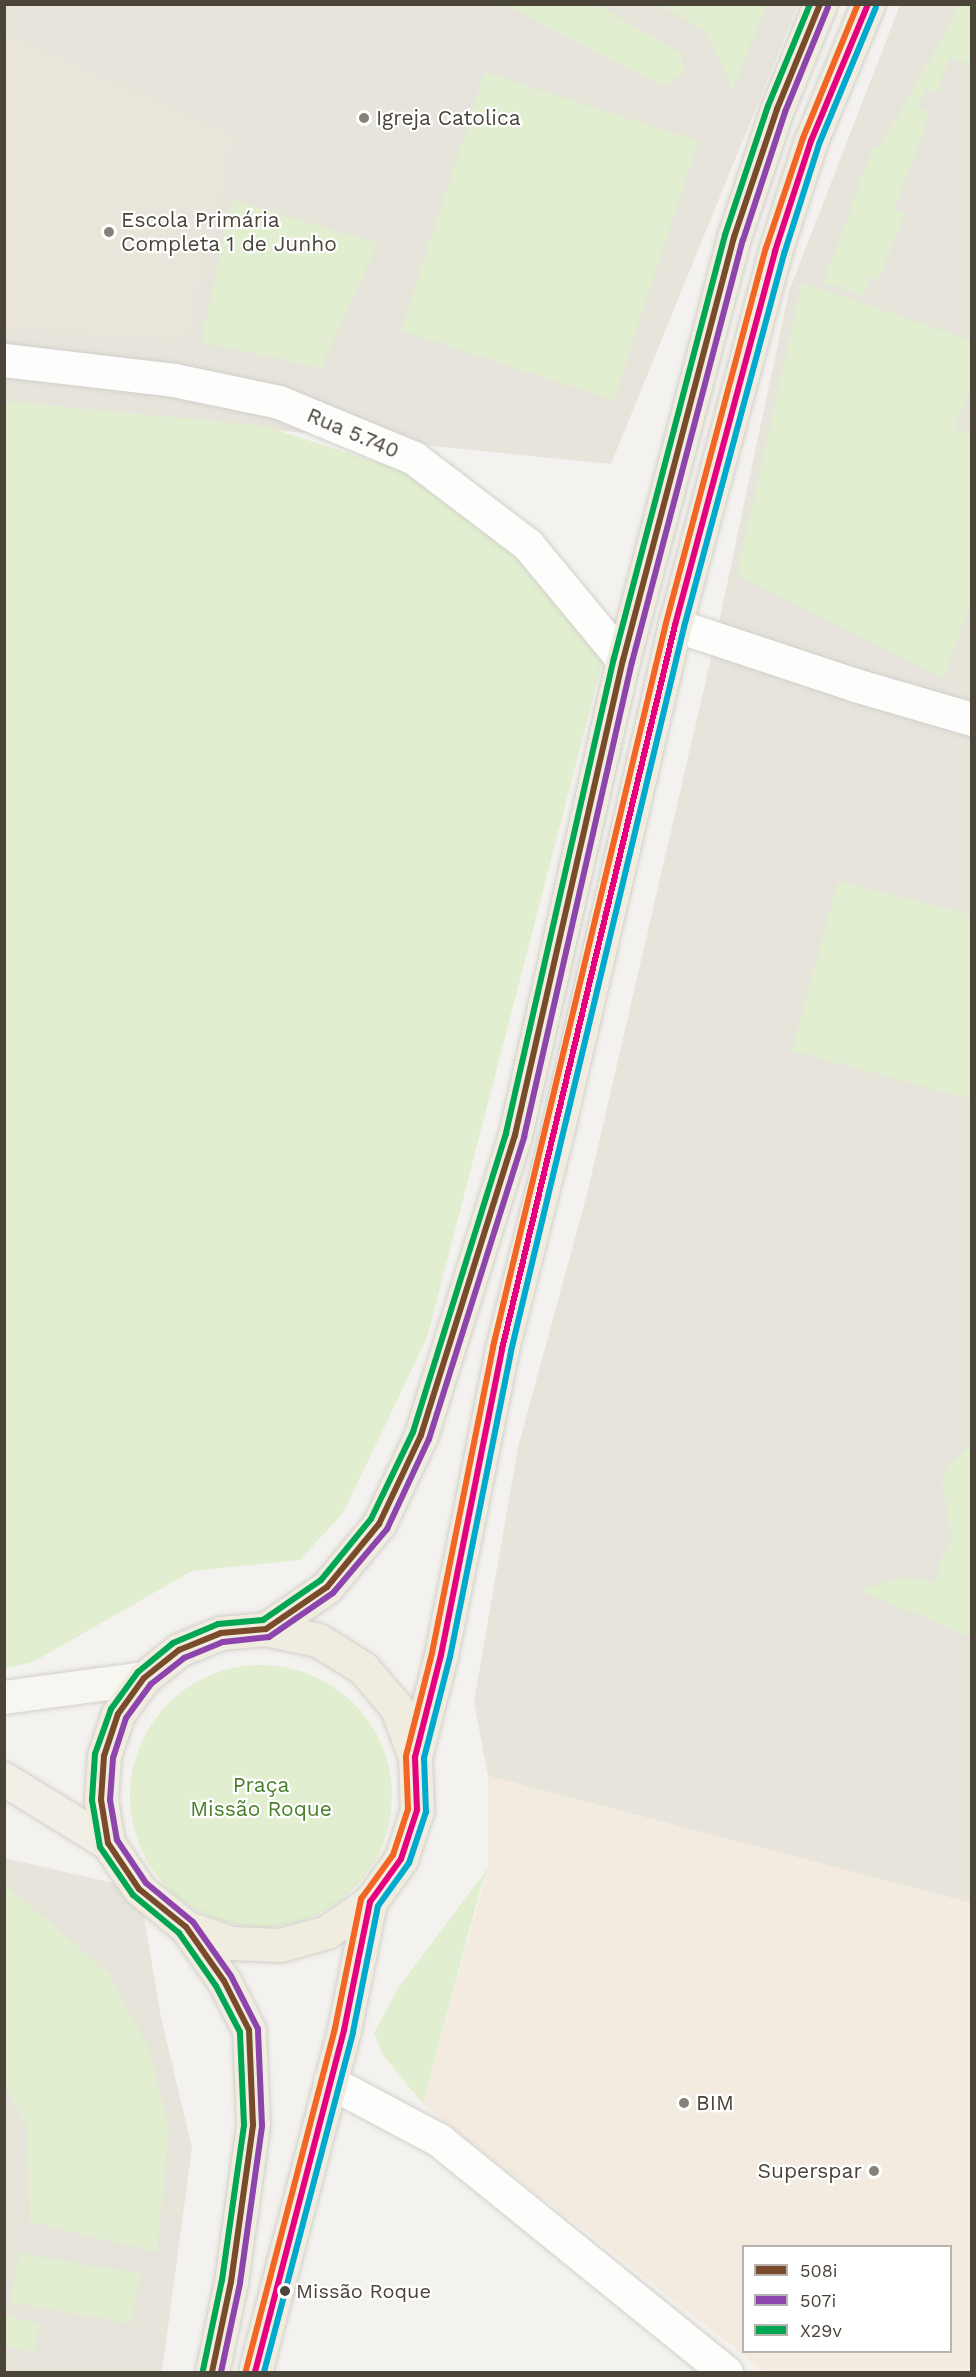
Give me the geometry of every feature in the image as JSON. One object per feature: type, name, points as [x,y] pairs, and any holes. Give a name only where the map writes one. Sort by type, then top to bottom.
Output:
[{"type":"highway","points":[[266,1629],[327,1587],[379,1524],[421,1435],[498,1196],[515,1135],[623,660],[734,237],[777,110],[820,4]]},
{"type":"highway","points":[[255,2373],[330,2082],[370,1902],[404,1850],[417,1810],[415,1757],[441,1655],[502,1349],[559,1123],[675,625],[775,251],[811,141],[868,4]]},
{"type":"highway","points":[[212,2373],[231,2282],[253,2125],[249,2030],[224,1981],[186,1927],[139,1889],[108,1843],[101,1800],[104,1756],[118,1714],[144,1678],[179,1650],[211,1637],[266,1629],[318,1640],[363,1668],[397,1708],[415,1757]]},
{"type":"highway","points":[[186,1927],[231,1943],[280,1945],[327,1932],[370,1902]]},
{"type":"main road","points":[[4,1697],[144,1678]]},
{"type":"main road","points":[[4,1779],[108,1843]]},
{"type":"street","name":"Rua 5.740","points":[[4,360],[174,380],[279,402],[414,458],[528,545],[623,660]]},
{"type":"street","points":[[675,625],[855,685],[972,719]]},
{"type":"street","points":[[330,2082],[440,2140],[726,2373]]},
{"type":"shaded area","points":[[4,5],[798,5],[611,464],[5,403]]},
{"type":"shaded area","points":[[900,5],[971,5],[971,1903],[488,1776],[474,1702],[518,1447],[587,1194],[715,641],[789,291]]},
{"type":"shaded area","name":"Escola Primária Completa 1 de Junho","points":[[4,31],[236,135],[187,343],[5,330]]},
{"type":"shaded area","points":[[488,1776],[971,1903],[971,2372],[765,2372],[423,2104],[488,1868]]},
{"type":"shaded area","points":[[5,1858],[139,1889],[161,2017],[192,2148],[162,2372],[5,2372]]},
{"type":"green space","points":[[506,5],[597,5],[681,53],[683,73],[670,83],[657,83]]},
{"type":"green space","points":[[658,5],[766,5],[733,89],[706,30]]},
{"type":"green space","points":[[961,5],[971,5],[971,65],[950,57],[936,93],[926,89],[918,108],[930,112],[894,210],[904,214],[879,280],[869,277],[864,296],[824,282],[873,147],[879,149]]},
{"type":"green space","points":[[485,72],[698,141],[614,400],[401,331]]},
{"type":"green space","points":[[232,200],[378,243],[321,368],[201,342]]},
{"type":"green space","points":[[802,283],[971,340],[971,385],[955,427],[971,435],[971,600],[944,679],[737,575]]},
{"type":"green space","points":[[5,401],[263,426],[405,471],[520,555],[604,656],[427,1338],[343,1513],[300,1560],[192,1571],[33,1662],[5,1668]]},
{"type":"green space","points":[[838,881],[971,915],[971,1099],[792,1051]]},
{"type":"green space","points":[[971,1445],[971,1637],[859,1590],[908,1577],[936,1583],[941,1558],[952,1539],[942,1483],[946,1468]]},
{"type":"green space","name":"Praça Missão Roque","points":[[261,1665],[286,1668],[311,1675],[334,1687],[362,1713],[382,1746],[389,1771],[392,1796],[389,1821],[382,1846],[370,1869],[344,1897],[311,1917],[286,1924],[261,1927],[236,1924],[211,1917],[188,1905],[160,1879],[140,1846],[133,1821],[130,1796],[133,1771],[140,1746],[152,1723],[178,1695],[211,1675],[236,1668]]},
{"type":"green space","points":[[488,1868],[423,2104],[383,2055],[374,2033],[398,1988]]},
{"type":"green space","points":[[5,1884],[109,1974],[149,2049],[169,2129],[157,2252],[30,2222],[28,2129],[5,2084]]},
{"type":"green space","points":[[19,2253],[140,2274],[131,2324],[10,2302]]},
{"type":"green space","points":[[4,2315],[40,2324],[33,2352],[5,2345]]},
{"type":"transit line","name":"X29v","points":[[203,2370],[222,2280],[244,2125],[240,2032],[216,1986],[179,1933],[133,1895],[100,1847],[92,1800],[95,1754],[111,1709],[138,1672],[173,1643],[218,1624],[263,1620],[321,1580],[371,1519],[413,1432],[506,1133],[614,658],[725,235],[768,106],[810,4]]},
{"type":"transit line","name":"508i","points":[[212,2372],[231,2282],[253,2125],[249,2030],[224,1981],[186,1927],[139,1889],[108,1843],[101,1800],[104,1756],[118,1714],[144,1678],[179,1650],[221,1633],[266,1629],[327,1587],[379,1524],[421,1435],[515,1135],[623,660],[734,237],[777,109],[820,4]]},
{"type":"transit line","points":[[246,2370],[335,2028],[361,1899],[393,1855],[408,1809],[406,1756],[432,1653],[493,1347],[666,623],[766,248],[803,138],[858,4]]},
{"type":"transit line","points":[[255,2372],[344,2030],[370,1902],[401,1859],[417,1810],[415,1757],[441,1655],[502,1349],[675,625],[775,251],[811,141],[868,4]]},
{"type":"transit line","name":"507i","points":[[221,2372],[240,2283],[262,2126],[258,2029],[231,1976],[193,1922],[146,1883],[117,1840],[110,1800],[113,1758],[126,1718],[151,1684],[184,1658],[223,1642],[269,1637],[333,1593],[387,1529],[429,1439],[524,1137],[632,662],[743,240],[785,112],[828,7]]},
{"type":"transit line","points":[[264,2372],[353,2032],[378,1906],[409,1863],[426,1812],[424,1758],[450,1657],[511,1351],[684,627],[784,254],[819,144],[876,7]]},
{"type":"place","name":"Igreja Catolica","points":[[364,118]]},
{"type":"place","name":"Escola Primária Completa 1 de Junho","points":[[109,232]]},
{"type":"place","name":"BIM","points":[[684,2103]]},
{"type":"place","name":"Superspar","points":[[874,2171]]},
{"type":"place","name":"Missão Roque","points":[[285,2291]]}]
